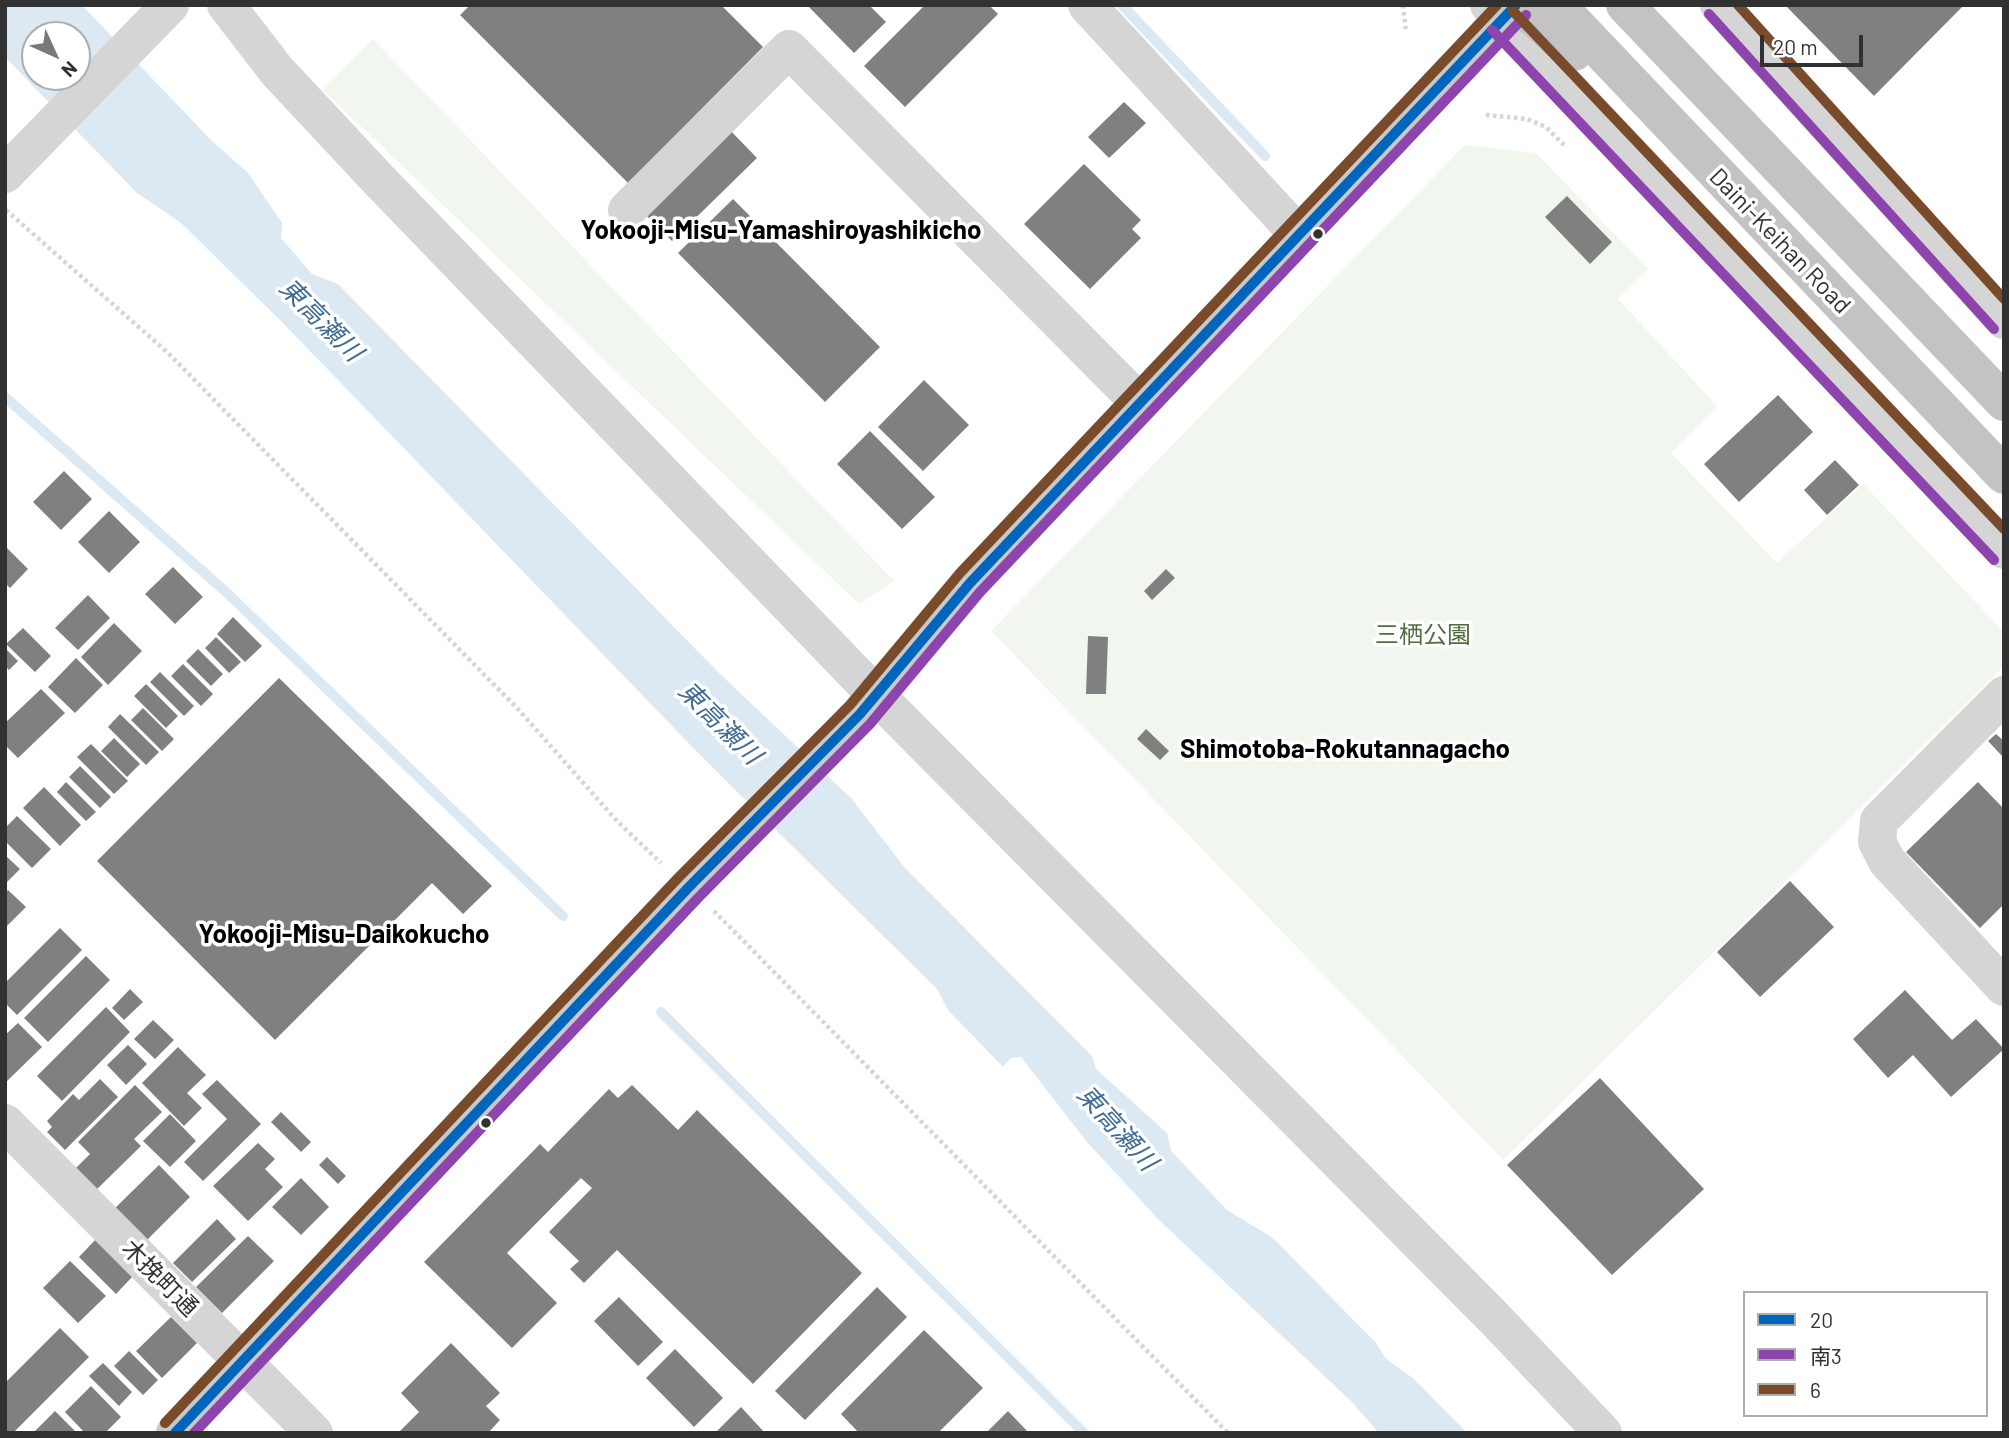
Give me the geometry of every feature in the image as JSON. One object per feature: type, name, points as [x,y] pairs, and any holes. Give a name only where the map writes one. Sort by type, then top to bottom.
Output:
[{"type":"highway","name":"Daini-Keihan Road","points":[[1557,5],[2004,475]]},
{"type":"highway","name":"Daini-Keihan Road","points":[[1625,5],[2004,402]]},
{"type":"highway","points":[[1652,5],[1761,146]]},
{"type":"highway","points":[[1506,9],[1724,182]]},
{"type":"main road","points":[[175,1433],[698,879],[868,704],[970,583],[1138,401],[1299,235],[1506,9]]},
{"type":"street","points":[[226,5],[277,71],[868,704],[1486,1310],[1603,1433]]},
{"type":"street","points":[[1087,5],[1299,235]]},
{"type":"street","points":[[1719,5],[2004,320]]},
{"type":"street","points":[[10,169],[167,8]]},
{"type":"street","points":[[1506,9],[2004,550]]},
{"type":"street","points":[[627,210],[789,49],[1138,401]]},
{"type":"street","points":[[2004,695],[1879,821],[1877,842],[1887,861],[2004,987]]},
{"type":"street","name":"木挽町通","points":[[5,1123],[314,1433]]},
{"type":"path","points":[[1403,5],[1406,32]]},
{"type":"path","points":[[1486,115],[1527,119],[1546,127],[1566,147]]},
{"type":"path","points":[[5,209],[167,352],[518,709],[617,821],[698,879],[721,916],[1228,1433]]},
{"type":"green space","points":[[373,39],[894,581],[859,604],[323,90]]},
{"type":"green space","name":"三栖公園","points":[[1465,145],[1536,153],[1648,269],[1618,299],[1717,406],[1671,453],[1777,563],[1863,484],[2004,632],[2004,666],[1503,1160],[991,631]]},
{"type":"water","name":"東高瀬川","points":[[5,5],[82,5],[211,140],[248,173],[282,223],[281,238],[312,274],[338,284],[720,674],[851,798],[905,868],[1092,1056],[1096,1069],[1167,1133],[1171,1151],[1227,1210],[1273,1238],[1376,1343],[1386,1359],[1414,1379],[1467,1433],[1379,1433],[1351,1401],[1159,1220],[1087,1142],[1021,1057],[1011,1058],[1003,1067],[948,1010],[937,989],[704,759],[281,321],[181,223],[137,193],[38,91],[91,91],[91,21],[21,21],[21,73],[5,57]]},
{"type":"building","points":[[470,5],[721,5],[763,47],[628,183],[460,15]]},
{"type":"building","points":[[807,5],[869,5],[886,22],[854,53]]},
{"type":"building","points":[[925,5],[989,5],[998,14],[905,107],[864,66]]},
{"type":"building","points":[[1785,5],[1964,5],[1874,96]]},
{"type":"building","points":[[1124,102],[1146,123],[1109,158],[1088,137]]},
{"type":"building","points":[[727,127],[757,158],[672,241],[641,210]]},
{"type":"building","points":[[1084,164],[1141,220],[1132,229],[1141,238],[1090,289],[1024,224]]},
{"type":"building","points":[[1567,196],[1612,242],[1590,264],[1545,217]]},
{"type":"building","points":[[733,199],[880,347],[825,402],[678,253]]},
{"type":"building","points":[[924,380],[969,425],[923,471],[878,427]]},
{"type":"building","points":[[1778,395],[1813,432],[1739,502],[1704,464]]},
{"type":"building","points":[[870,431],[935,497],[902,529],[837,464]]},
{"type":"building","points":[[1835,460],[1859,485],[1827,515],[1804,490]]},
{"type":"building","points":[[64,471],[92,499],[61,530],[33,502]]},
{"type":"building","points":[[109,511],[140,542],[109,573],[78,542]]},
{"type":"building","points":[[5,546],[28,569],[10,588],[5,583]]},
{"type":"building","points":[[173,567],[203,597],[175,624],[145,594]]},
{"type":"building","points":[[1166,569],[1175,578],[1152,600],[1144,591]]},
{"type":"building","points":[[88,595],[110,618],[78,650],[55,628]]},
{"type":"building","points":[[233,617],[262,646],[245,662],[217,634]]},
{"type":"building","points":[[114,623],[142,651],[108,685],[81,657]]},
{"type":"building","points":[[23,628],[51,656],[35,672],[6,644]]},
{"type":"building","points":[[1088,636],[1108,637],[1106,694],[1086,694]]},
{"type":"building","points":[[216,637],[241,662],[229,673],[205,648]]},
{"type":"building","points":[[5,648],[18,661],[9,670],[5,666]]},
{"type":"building","points":[[198,649],[223,674],[211,686],[186,661]]},
{"type":"building","points":[[76,658],[103,685],[75,713],[48,687]]},
{"type":"building","points":[[183,664],[213,694],[201,706],[171,676]]},
{"type":"building","points":[[160,672],[194,706],[184,716],[150,682]]},
{"type":"building","points":[[279,678],[492,886],[463,914],[432,883],[275,1040],[97,861]]},
{"type":"building","points":[[146,684],[178,716],[166,728],[134,696]]},
{"type":"building","points":[[41,689],[65,713],[18,758],[5,745],[5,723]]},
{"type":"building","points":[[143,708],[174,739],[162,751],[131,720]]},
{"type":"building","points":[[120,714],[159,752],[146,765],[108,727]]},
{"type":"building","points":[[1146,729],[1169,751],[1160,760],[1137,739]]},
{"type":"building","points":[[1996,734],[2004,741],[2002,756],[1988,741]]},
{"type":"building","points":[[114,738],[140,764],[127,777],[101,751]]},
{"type":"building","points":[[91,744],[128,781],[114,794],[77,757]]},
{"type":"building","points":[[80,766],[111,797],[100,808],[69,777]]},
{"type":"building","points":[[66,782],[96,812],[86,821],[57,792]]},
{"type":"building","points":[[1978,782],[2004,809],[2004,904],[1980,928],[1906,852]]},
{"type":"building","points":[[44,787],[81,825],[60,846],[23,808]]},
{"type":"building","points":[[17,816],[51,849],[32,868],[5,841],[5,828]]},
{"type":"building","points":[[5,855],[20,869],[5,884]]},
{"type":"building","points":[[1790,881],[1834,927],[1760,997],[1717,952]]},
{"type":"building","points":[[8,890],[26,907],[5,928],[5,893]]},
{"type":"building","points":[[60,928],[82,950],[17,1015],[5,1003],[5,983]]},
{"type":"building","points":[[86,956],[110,980],[48,1042],[24,1018]]},
{"type":"building","points":[[130,989],[143,1002],[124,1020],[112,1008]]},
{"type":"building","points":[[1905,990],[1952,1040],[1976,1019],[2004,1049],[1951,1097],[1913,1055],[1888,1078],[1853,1039]]},
{"type":"building","points":[[106,1007],[130,1032],[62,1101],[37,1076]]},
{"type":"building","points":[[153,1020],[174,1040],[155,1059],[134,1039]]},
{"type":"building","points":[[18,1023],[42,1047],[5,1083],[5,1035]]},
{"type":"building","points":[[128,1045],[147,1064],[126,1085],[107,1065]]},
{"type":"building","points":[[178,1047],[206,1075],[187,1093],[202,1108],[184,1126],[142,1083]]},
{"type":"building","points":[[1600,1078],[1704,1189],[1612,1275],[1507,1165]]},
{"type":"building","points":[[100,1079],[118,1097],[65,1150],[47,1132],[52,1127],[47,1121],[73,1094],[79,1100]]},
{"type":"building","points":[[217,1080],[261,1124],[203,1181],[184,1162],[227,1119],[202,1094]]},
{"type":"building","points":[[135,1085],[162,1112],[134,1139],[141,1146],[92,1194],[71,1173],[90,1154],[78,1142]]},
{"type":"building","points":[[632,1085],[678,1130],[697,1110],[862,1273],[753,1384],[617,1250],[584,1283],[570,1269],[579,1261],[549,1232],[592,1188],[581,1178],[507,1253],[557,1303],[512,1348],[424,1262],[540,1144],[548,1152],[609,1089],[618,1098]]},
{"type":"building","points":[[281,1112],[311,1142],[301,1152],[271,1122]]},
{"type":"building","points":[[170,1114],[196,1141],[170,1167],[143,1141]]},
{"type":"building","points":[[258,1143],[275,1159],[265,1169],[283,1187],[248,1221],[213,1186]]},
{"type":"building","points":[[327,1157],[346,1176],[338,1184],[319,1165]]},
{"type":"building","points":[[159,1165],[190,1197],[142,1245],[110,1213]]},
{"type":"building","points":[[301,1178],[329,1207],[301,1235],[272,1207]]},
{"type":"building","points":[[217,1219],[236,1239],[192,1282],[173,1263]]},
{"type":"building","points":[[248,1236],[274,1261],[222,1313],[196,1287]]},
{"type":"building","points":[[96,1239],[133,1276],[116,1294],[79,1257]]},
{"type":"building","points":[[70,1261],[106,1296],[78,1323],[43,1288]]},
{"type":"building","points":[[877,1287],[907,1317],[805,1420],[775,1391]]},
{"type":"building","points":[[619,1297],[663,1342],[638,1366],[594,1321]]},
{"type":"building","points":[[171,1317],[197,1343],[162,1378],[136,1351]]},
{"type":"building","points":[[60,1328],[89,1357],[13,1433],[5,1433],[5,1383]]},
{"type":"building","points":[[924,1330],[983,1388],[938,1433],[859,1433],[841,1414]]},
{"type":"building","points":[[451,1343],[500,1393],[486,1406],[500,1420],[488,1433],[398,1433],[419,1412],[401,1393]]},
{"type":"building","points":[[675,1349],[723,1398],[694,1427],[646,1378]]},
{"type":"building","points":[[129,1351],[158,1380],[143,1395],[114,1366]]},
{"type":"building","points":[[103,1363],[132,1392],[119,1406],[89,1376]]},
{"type":"building","points":[[91,1386],[121,1417],[105,1433],[85,1433],[65,1412]]},
{"type":"building","points":[[741,1407],[765,1433],[715,1433]]},
{"type":"building","points":[[55,1411],[77,1433],[33,1433]]},
{"type":"building","points":[[1008,1411],[1029,1433],[986,1433]]},
{"type":"waterway","points":[[1122,5],[1265,156]]},
{"type":"waterway","points":[[5,397],[226,592],[563,916]]},
{"type":"waterway","points":[[661,1012],[1084,1433]]},
{"type":"transit line","name":"6","points":[[165,1423],[678,878],[850,705],[960,573],[1497,5]]},
{"type":"transit line","name":"20","points":[[175,1433],[688,888],[860,714],[970,583],[1516,5]]},
{"type":"transit line","name":"6","points":[[1738,5],[2004,299]]},
{"type":"transit line","name":"6","points":[[1512,10],[2004,529]]},
{"type":"transit line","name":"南3","points":[[1709,14],[1994,329]]},
{"type":"transit line","name":"南3","points":[[194,1433],[698,898],[870,724],[980,592],[1526,15]]},
{"type":"transit line","name":"南3","points":[[1492,30],[1994,560]]},
{"type":"district","name":"Yokooji-Misu-Yamashiroyashikicho","points":[[781,230]]},
{"type":"district","name":"Shimotoba-Rokutannagacho","points":[[1345,749]]},
{"type":"district","name":"Yokooji-Misu-Daikokucho","points":[[344,934]]}]
